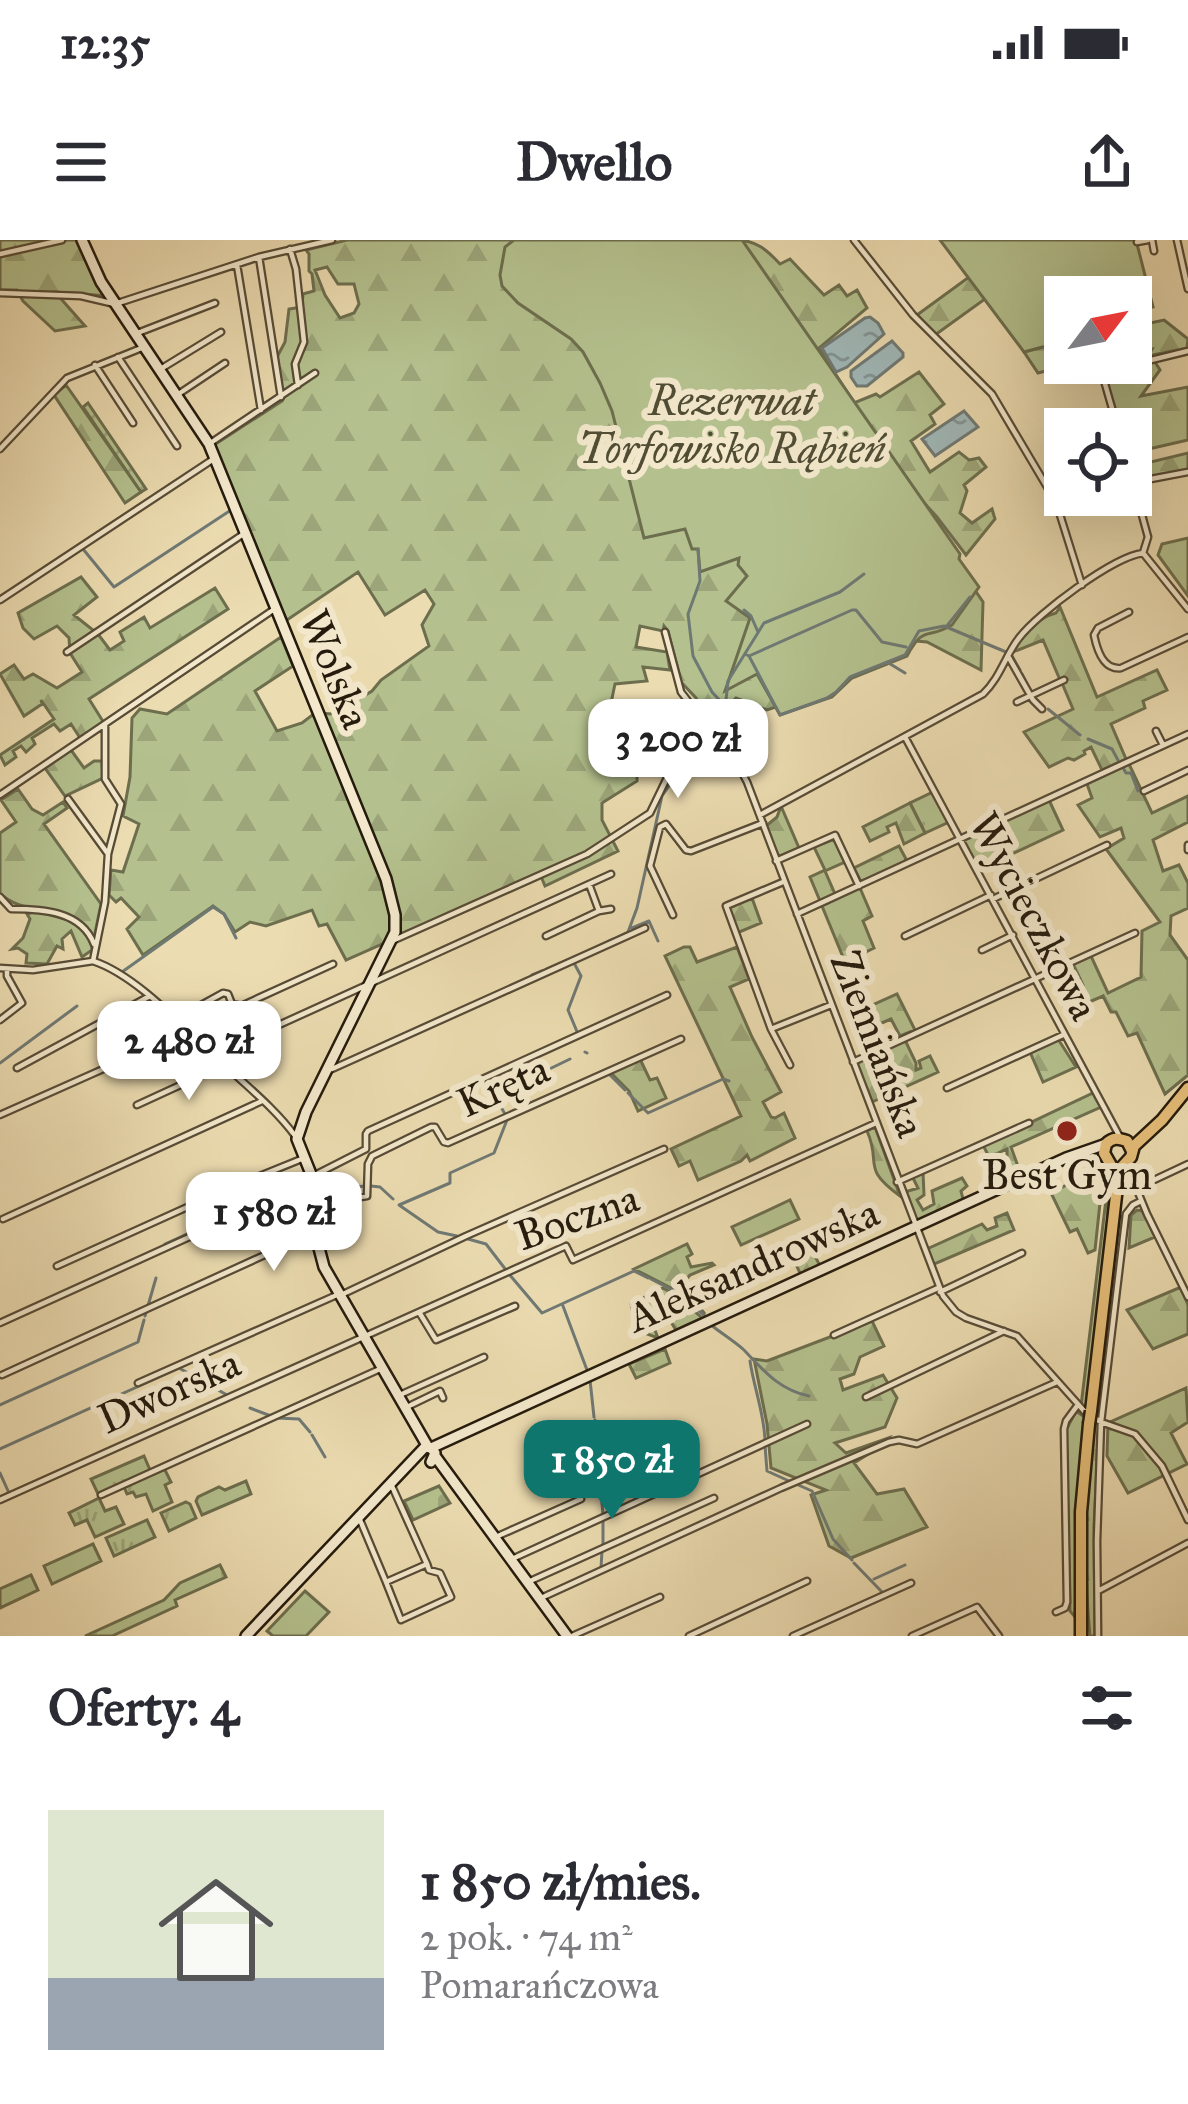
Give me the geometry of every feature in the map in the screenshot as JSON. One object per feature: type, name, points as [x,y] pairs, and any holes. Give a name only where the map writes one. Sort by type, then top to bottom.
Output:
[{"type":"main road","points":[[1116,1148],[1149,1131],[1188,1088]]},
{"type":"main road","points":[[1084,1636],[1081,1512],[1114,1194],[1119,1171],[1131,1157],[1116,1148]]},
{"type":"main road","points":[[1114,1194],[1116,1148]]},
{"type":"street","points":[[0,254],[62,240]]},
{"type":"street","name":"Wolska","points":[[82,240],[115,304],[209,445],[386,879],[395,915],[392,941]]},
{"type":"street","points":[[0,293],[65,294],[115,304],[259,256],[332,240]]},
{"type":"street","points":[[854,240],[914,315],[992,394],[1056,502],[1082,586]]},
{"type":"street","points":[[1137,242],[1150,240],[1154,251]]},
{"type":"street","points":[[1177,240],[1188,289]]},
{"type":"street","points":[[290,250],[304,341],[295,364],[298,385]]},
{"type":"street","points":[[259,256],[281,397]]},
{"type":"street","points":[[237,265],[261,410]]},
{"type":"street","points":[[135,334],[215,302]]},
{"type":"street","points":[[159,370],[221,332]]},
{"type":"street","points":[[0,449],[67,378],[144,347]]},
{"type":"street","points":[[1152,359],[1188,350]]},
{"type":"street","points":[[118,357],[178,446]]},
{"type":"street","points":[[177,395],[225,363]]},
{"type":"street","points":[[94,365],[133,423]]},
{"type":"street","points":[[209,445],[315,373]]},
{"type":"street","points":[[0,600],[214,458]]},
{"type":"street","points":[[1152,476],[1188,472]]},
{"type":"street","points":[[1142,516],[1148,536],[1143,553]]},
{"type":"street","points":[[67,652],[245,533]]},
{"type":"street","points":[[673,915],[650,866],[660,826],[666,824],[691,851],[762,819],[983,694],[1038,617],[1126,557],[1143,553]]},
{"type":"street","points":[[1143,553],[1188,609]]},
{"type":"street","points":[[0,795],[275,609]]},
{"type":"street","points":[[1129,612],[1095,631],[1105,664],[1112,668],[1188,638]]},
{"type":"street","name":"Ziemiańska","points":[[665,632],[681,692],[747,782],[939,1290]]},
{"type":"street","points":[[1008,656],[1042,709]]},
{"type":"street","points":[[1017,702],[1064,680]]},
{"type":"street","points":[[297,1138],[392,941],[587,854],[650,813],[666,780],[707,724]]},
{"type":"street","points":[[93,961],[105,902],[108,854],[121,804],[105,779],[105,725]]},
{"type":"street","points":[[1156,730],[1163,746]]},
{"type":"street","points":[[797,914],[1188,734]]},
{"type":"street","name":"Wycieczkowa","points":[[905,737],[1052,1006],[1111,1123],[1116,1148]]},
{"type":"street","points":[[702,764],[731,756]]},
{"type":"street","points":[[1144,791],[1188,770]]},
{"type":"street","points":[[68,799],[108,854]]},
{"type":"street","points":[[776,861],[836,835],[859,886]]},
{"type":"street","points":[[904,936],[1107,845]]},
{"type":"street","points":[[259,1034],[611,874]]},
{"type":"street","points":[[784,881],[726,905],[771,1029],[790,1064]]},
{"type":"street","points":[[589,884],[599,911]]},
{"type":"street","points":[[0,898],[11,909],[72,917],[90,934],[94,946]]},
{"type":"street","points":[[546,936],[611,909]]},
{"type":"street","points":[[327,1071],[645,928]]},
{"type":"street","points":[[853,1062],[1135,933]]},
{"type":"street","points":[[982,950],[1013,935]]},
{"type":"street","points":[[0,1020],[22,1003],[3,969],[45,969],[93,961],[148,997],[297,1138],[320,1203],[320,1258],[339,1295],[428,1454],[570,1636],[660,1597]]},
{"type":"street","points":[[174,1020],[223,993],[232,1004],[242,1006],[333,964]]},
{"type":"street","points":[[0,1323],[233,1220],[366,1149],[368,1131],[668,995]]},
{"type":"street","points":[[17,1068],[148,997]]},
{"type":"street","points":[[771,1029],[831,1006]]},
{"type":"street","points":[[0,1115],[190,1034]]},
{"type":"street","points":[[947,1088],[1063,1035]]},
{"type":"street","name":"Kręta","points":[[320,1203],[368,1196],[372,1156],[431,1127],[448,1143],[681,1040]]},
{"type":"street","points":[[137,1105],[224,1065]]},
{"type":"street","points":[[3,1219],[262,1101]]},
{"type":"street","name":"Boczna","points":[[362,1336],[566,1246],[573,1259],[876,1123]]},
{"type":"street","points":[[897,1182],[1028,1123]]},
{"type":"street","name":"Aleksandrowska","points":[[243,1636],[392,1484],[428,1454],[460,1436],[1073,1154],[1116,1148]]},
{"type":"street","points":[[138,1383],[664,1149]]},
{"type":"street","points":[[57,1266],[304,1157]]},
{"type":"street","points":[[1137,1188],[1188,1164]]},
{"type":"street","points":[[1133,1180],[1184,1280],[1188,1297]]},
{"type":"street","points":[[1098,1636],[1094,1419],[1125,1222],[1129,1209],[1141,1201]]},
{"type":"street","points":[[2,1375],[320,1230]]},
{"type":"street","points":[[834,1335],[1022,1252]]},
{"type":"street","points":[[939,1290],[956,1312],[1023,1341],[1077,1406],[1094,1419],[1135,1434],[1156,1458],[1188,1520]]},
{"type":"street","points":[[419,1312],[436,1340],[515,1306]]},
{"type":"street","points":[[866,1397],[1004,1331]]},
{"type":"street","name":"Dworska","points":[[0,1500],[362,1336]]},
{"type":"street","points":[[397,1396],[484,1357]]},
{"type":"street","points":[[101,1495],[380,1369]]},
{"type":"street","points":[[539,1598],[890,1442],[917,1444],[1057,1382]]},
{"type":"street","points":[[404,1408],[440,1391],[443,1398]]},
{"type":"street","points":[[1056,1612],[1066,1606],[1064,1437],[1066,1420],[1077,1406]]},
{"type":"street","points":[[511,1560],[807,1424]]},
{"type":"street","points":[[358,1518],[401,1620],[451,1597],[440,1573],[429,1570],[392,1484]]},
{"type":"street","points":[[494,1538],[580,1498]]},
{"type":"street","points":[[528,1582],[714,1498]]},
{"type":"street","points":[[1096,1591],[1188,1543]]},
{"type":"street","points":[[386,1582],[427,1564]]},
{"type":"street","points":[[689,1636],[807,1581]]},
{"type":"street","points":[[794,1636],[911,1583]]},
{"type":"street","points":[[912,1636],[977,1607],[999,1636]]},
{"type":"green space","points":[[0,240],[80,240],[108,296],[55,292],[85,326],[55,331],[17,290],[0,290]]},
{"type":"green space","points":[[347,240],[520,240],[970,583],[983,602],[981,670],[927,642],[904,640],[828,690],[767,710],[736,698],[710,723],[681,682],[668,631],[664,626],[663,631],[640,626],[636,647],[667,652],[670,670],[643,667],[647,681],[615,684],[606,727],[637,734],[637,781],[602,803],[602,820],[618,851],[545,886],[540,874],[346,960],[327,924],[319,926],[312,910],[266,926],[250,922],[235,932],[213,906],[143,955],[127,929],[139,917],[121,898],[116,902],[109,895],[111,870],[123,872],[139,824],[123,816],[132,718],[140,709],[167,714],[281,637],[293,666],[255,691],[277,731],[315,713],[334,714],[429,646],[422,625],[434,604],[425,590],[385,615],[358,572],[284,622],[214,445],[282,401],[277,357],[285,342],[289,309],[302,307],[303,294],[314,291],[306,250]],"holes":[[[327,267],[338,284],[354,284],[359,304],[354,313],[340,318],[315,270]]]},
{"type":"green space","name":"Rezerwat Torfowisko Rąbień","points":[[514,240],[742,240],[979,587],[952,625],[922,636],[907,656],[852,678],[832,697],[780,715],[757,674],[725,691],[750,618],[726,601],[747,576],[738,565],[739,558],[700,572],[698,549],[692,549],[685,529],[644,538],[612,411],[583,352],[502,286],[505,247]]},
{"type":"green space","points":[[736,240],[761,247],[780,264],[790,259],[824,295],[839,285],[847,296],[857,290],[867,308],[819,348],[854,403],[876,394],[880,397],[919,372],[944,404],[930,415],[935,424],[911,441],[930,472],[959,452],[969,460],[979,458],[986,467],[964,485],[967,491],[960,513],[972,523],[992,509],[995,519],[966,555],[894,470]]},
{"type":"green space","points":[[940,240],[1136,240],[1145,276],[1044,276],[1044,347],[1024,352]]},
{"type":"green space","points":[[969,277],[985,299],[935,335],[917,315]]},
{"type":"green space","points":[[1164,320],[1188,339],[1187,348],[1152,355],[1152,323]]},
{"type":"green space","points":[[1044,347],[1044,371],[1038,373],[1024,352]]},
{"type":"green space","points":[[1152,359],[1160,370],[1152,381]]},
{"type":"green space","points":[[1106,384],[1150,384],[1141,396],[1188,387],[1188,440],[1152,448],[1152,408],[1114,408]]},
{"type":"green space","points":[[66,385],[141,492],[125,503],[54,395]]},
{"type":"green space","points":[[88,403],[146,489],[141,492],[83,407]]},
{"type":"green space","points":[[1188,453],[1188,472],[1152,478],[1152,462]]},
{"type":"green space","points":[[1188,538],[1188,596],[1158,555],[1162,544]]},
{"type":"green space","points":[[81,577],[97,597],[74,615],[110,650],[124,641],[120,632],[144,617],[150,628],[215,588],[228,609],[89,699],[104,723],[80,738],[71,724],[60,731],[54,724],[32,738],[35,744],[26,752],[21,746],[13,751],[16,757],[5,765],[0,755],[54,719],[41,700],[24,716],[0,674],[14,665],[24,679],[33,674],[57,688],[82,672],[70,653],[69,638],[57,626],[34,639],[23,628],[18,613]]},
{"type":"green space","points":[[1060,607],[1097,697],[1157,670],[1167,690],[1143,701],[1145,708],[1111,724],[1126,759],[1102,770],[1091,747],[1074,760],[1049,767],[1024,732],[1073,709],[1062,683],[1067,679],[1060,680],[1043,640],[1013,652],[1032,627]]},
{"type":"green space","points":[[71,750],[84,768],[102,761],[103,778],[65,796],[45,768]]},
{"type":"green space","points":[[1129,764],[1152,813],[1188,796],[1188,822],[1153,840],[1163,871],[1179,865],[1188,883],[1188,908],[1171,916],[1170,935],[1188,960],[1188,1075],[1165,1094],[1137,1033],[1128,1036],[1103,996],[1073,1009],[1065,993],[1083,985],[1073,964],[1091,956],[1108,993],[1141,977],[1142,931],[1160,922],[1106,849],[1124,838],[1121,828],[1100,837],[1078,805],[1092,798],[1087,784]]},
{"type":"green space","points":[[18,789],[32,809],[43,815],[63,802],[67,808],[44,824],[101,904],[94,938],[90,932],[92,950],[82,957],[71,931],[62,939],[63,949],[57,946],[47,964],[26,963],[27,954],[12,949],[23,938],[30,919],[27,914],[36,911],[83,924],[63,914],[18,904],[0,893],[0,833],[16,822],[1,800]]},
{"type":"green space","points":[[933,792],[949,822],[925,833],[910,803]]},
{"type":"green space","points":[[1049,800],[1063,830],[978,870],[962,840]]},
{"type":"green space","points":[[910,803],[925,833],[904,844],[896,823],[870,841],[863,827]]},
{"type":"green space","points":[[781,806],[799,848],[780,856],[766,826]]},
{"type":"green space","points":[[832,840],[845,862],[825,871],[835,894],[820,901],[810,877],[825,870],[814,847]]},
{"type":"green space","points":[[899,846],[904,862],[860,880],[854,868]]},
{"type":"green space","points":[[860,888],[872,916],[863,921],[874,948],[845,962],[822,906]]},
{"type":"green space","points":[[752,898],[761,923],[737,933],[728,910]]},
{"type":"green space","points":[[690,947],[697,962],[737,947],[749,979],[730,987],[781,1092],[763,1102],[771,1117],[784,1113],[795,1138],[698,1180],[690,1161],[679,1166],[671,1149],[741,1116],[665,956]]},
{"type":"green space","points":[[897,994],[915,1030],[900,1036],[891,1019],[877,1025],[868,1007]]},
{"type":"green space","points":[[1058,1039],[1076,1067],[1043,1082],[1030,1052]]},
{"type":"green space","points":[[902,1041],[916,1070],[921,1068],[919,1061],[930,1056],[938,1072],[872,1102],[856,1062],[870,1056],[879,1076],[893,1069],[885,1049]]},
{"type":"green space","points":[[640,1059],[650,1080],[657,1078],[666,1098],[638,1111],[629,1091],[611,1073]]},
{"type":"green space","points":[[1093,1093],[1101,1107],[1011,1147],[1020,1172],[1007,1177],[1002,1167],[1007,1149],[989,1157],[983,1145]]},
{"type":"green space","points":[[875,1127],[900,1196],[876,1171],[867,1131]]},
{"type":"green space","points":[[1096,1170],[1103,1175],[1095,1250],[1088,1253],[1077,1229],[1070,1232],[1051,1193]]},
{"type":"green space","points":[[923,1172],[924,1195],[917,1200],[923,1210],[934,1204],[932,1191],[962,1178],[967,1186],[961,1191],[963,1199],[919,1220],[914,1218],[905,1192],[918,1188],[912,1176]]},
{"type":"green space","points":[[1108,1183],[1108,1227],[1087,1411],[1081,1406]]},
{"type":"green space","points":[[790,1200],[799,1219],[741,1245],[732,1227]]},
{"type":"green space","points":[[1143,1211],[1155,1237],[1129,1248],[1131,1215]]},
{"type":"green space","points":[[1007,1213],[1014,1230],[932,1265],[927,1249],[982,1224],[987,1230],[997,1226],[995,1218]]},
{"type":"green space","points":[[1119,1215],[1123,1218],[1097,1417],[1094,1415]]},
{"type":"green space","points":[[808,1242],[820,1266],[801,1275],[789,1250]]},
{"type":"green space","points":[[687,1244],[691,1267],[714,1265],[690,1275],[681,1286],[705,1314],[675,1290],[634,1269]]},
{"type":"green space","points":[[1181,1287],[1188,1305],[1188,1334],[1153,1349],[1127,1310]]},
{"type":"green space","points":[[663,1288],[702,1318],[676,1330],[666,1314],[651,1320],[658,1338],[636,1330],[631,1304]]},
{"type":"green space","points":[[872,1321],[884,1346],[860,1357],[854,1374],[840,1379],[843,1390],[883,1375],[897,1398],[885,1427],[835,1443],[846,1453],[888,1438],[854,1463],[877,1494],[904,1489],[927,1527],[851,1558],[829,1546],[811,1495],[826,1490],[771,1468],[754,1359],[767,1361]]},
{"type":"green space","points":[[665,1349],[670,1363],[636,1378],[629,1364]]},
{"type":"green space","points":[[1186,1388],[1188,1422],[1171,1433],[1187,1464],[1128,1493],[1107,1456],[1108,1423]]},
{"type":"green space","points":[[1076,1411],[1086,1418],[1075,1617],[1070,1611],[1066,1430]]},
{"type":"green space","points":[[1093,1420],[1099,1423],[1095,1636],[1090,1636],[1086,1528]]},
{"type":"green space","points":[[578,1429],[590,1455],[541,1477],[529,1450]]},
{"type":"green space","points":[[144,1456],[150,1470],[98,1494],[91,1479]]},
{"type":"green space","points":[[164,1468],[171,1482],[165,1485],[172,1502],[153,1511],[146,1494],[127,1494],[124,1487]]},
{"type":"green space","points":[[246,1481],[251,1494],[202,1515],[198,1497]]},
{"type":"green space","points":[[439,1486],[450,1503],[413,1520],[404,1501]]},
{"type":"green space","points":[[99,1498],[105,1511],[116,1507],[124,1524],[95,1537],[87,1520],[75,1525],[69,1513]]},
{"type":"green space","points":[[186,1502],[196,1518],[169,1531],[161,1513]]},
{"type":"green space","points":[[147,1520],[155,1537],[114,1556],[106,1538]]},
{"type":"green space","points":[[93,1544],[101,1561],[52,1584],[44,1566]]},
{"type":"green space","points":[[220,1565],[226,1577],[175,1600],[177,1606],[112,1636],[85,1636],[164,1600],[180,1583]]},
{"type":"green space","points":[[31,1575],[38,1590],[0,1608],[0,1589]]},
{"type":"green space","points":[[305,1591],[329,1612],[306,1636],[273,1636],[267,1631]]},
{"type":"water","points":[[870,317],[884,334],[836,372],[822,348]]},
{"type":"water","points":[[892,341],[903,357],[867,386],[857,386],[851,371]]},
{"type":"water","points":[[964,411],[978,427],[935,456],[922,439]]},
{"type":"waterway","points":[[83,549],[114,587],[231,510]]},
{"type":"waterway","points":[[698,549],[700,581],[688,614],[693,656],[723,704]]},
{"type":"waterway","points":[[710,723],[726,700],[728,681],[764,623],[840,592],[864,574]]},
{"type":"waterway","points":[[946,627],[970,597]]},
{"type":"waterway","points":[[744,610],[758,632]]},
{"type":"waterway","points":[[749,656],[852,610],[882,642],[906,647]]},
{"type":"waterway","points":[[745,654],[780,715],[827,698],[850,677],[905,655],[919,631],[944,626],[1006,652]]},
{"type":"waterway","points":[[1012,656],[1020,670]]},
{"type":"waterway","points":[[887,662],[905,673]]},
{"type":"waterway","points":[[1022,674],[1030,690]]},
{"type":"waterway","points":[[1048,709],[1080,735]]},
{"type":"waterway","points":[[616,938],[628,932],[637,908],[662,796],[707,731]]},
{"type":"waterway","points":[[1088,739],[1112,749],[1119,762]]},
{"type":"waterway","points":[[1122,766],[1131,773],[1138,791]]},
{"type":"waterway","points":[[122,972],[213,907],[224,914],[236,938]]},
{"type":"waterway","points":[[632,928],[649,921],[658,941]]},
{"type":"waterway","points":[[582,954],[613,939]]},
{"type":"waterway","points":[[547,969],[568,960]]},
{"type":"waterway","points":[[574,963],[581,976],[568,1010],[578,1034]]},
{"type":"waterway","points":[[532,975],[542,971]]},
{"type":"waterway","points":[[0,1063],[77,1006]]},
{"type":"waterway","points":[[505,1114],[496,1095],[570,1059]]},
{"type":"waterway","points":[[609,1074],[625,1090]]},
{"type":"waterway","points":[[628,1093],[648,1113],[723,1079],[729,1081]]},
{"type":"waterway","points":[[457,1236],[438,1232],[399,1205],[450,1183],[450,1173],[494,1153],[507,1120]]},
{"type":"waterway","points":[[165,1244],[308,1179]]},
{"type":"waterway","points":[[346,1188],[365,1186]]},
{"type":"waterway","points":[[371,1186],[380,1187],[393,1199]]},
{"type":"waterway","points":[[468,1239],[486,1244],[506,1270]]},
{"type":"waterway","points":[[509,1274],[542,1313],[634,1271],[648,1278]]},
{"type":"waterway","points":[[145,1316],[156,1278]]},
{"type":"waterway","points":[[651,1279],[678,1293],[706,1317]]},
{"type":"waterway","points":[[563,1306],[587,1370]]},
{"type":"waterway","points":[[0,1405],[138,1342],[144,1320]]},
{"type":"waterway","points":[[711,1325],[780,1384],[809,1396]]},
{"type":"waterway","points":[[179,1368],[198,1359]]},
{"type":"waterway","points":[[750,1361],[765,1440]]},
{"type":"waterway","points":[[0,1449],[179,1368],[227,1395]]},
{"type":"waterway","points":[[590,1380],[594,1417]]},
{"type":"waterway","points":[[250,1408],[271,1416]]},
{"type":"waterway","points":[[277,1418],[299,1419],[310,1432]]},
{"type":"waterway","points":[[595,1420],[603,1515]]},
{"type":"waterway","points":[[312,1435],[325,1457]]},
{"type":"waterway","points":[[765,1446],[767,1471],[789,1481]]},
{"type":"waterway","points":[[0,1473],[9,1493]]},
{"type":"waterway","points":[[796,1484],[812,1491],[833,1539],[852,1560]]},
{"type":"waterway","points":[[603,1520],[603,1546]]},
{"type":"waterway","points":[[601,1568],[602,1551]]},
{"type":"waterway","points":[[854,1563],[882,1592]]},
{"type":"waterway","points":[[874,1579],[905,1565]]},
{"type":"place","name":"Best Gym","points":[[1067,1131]]}]
